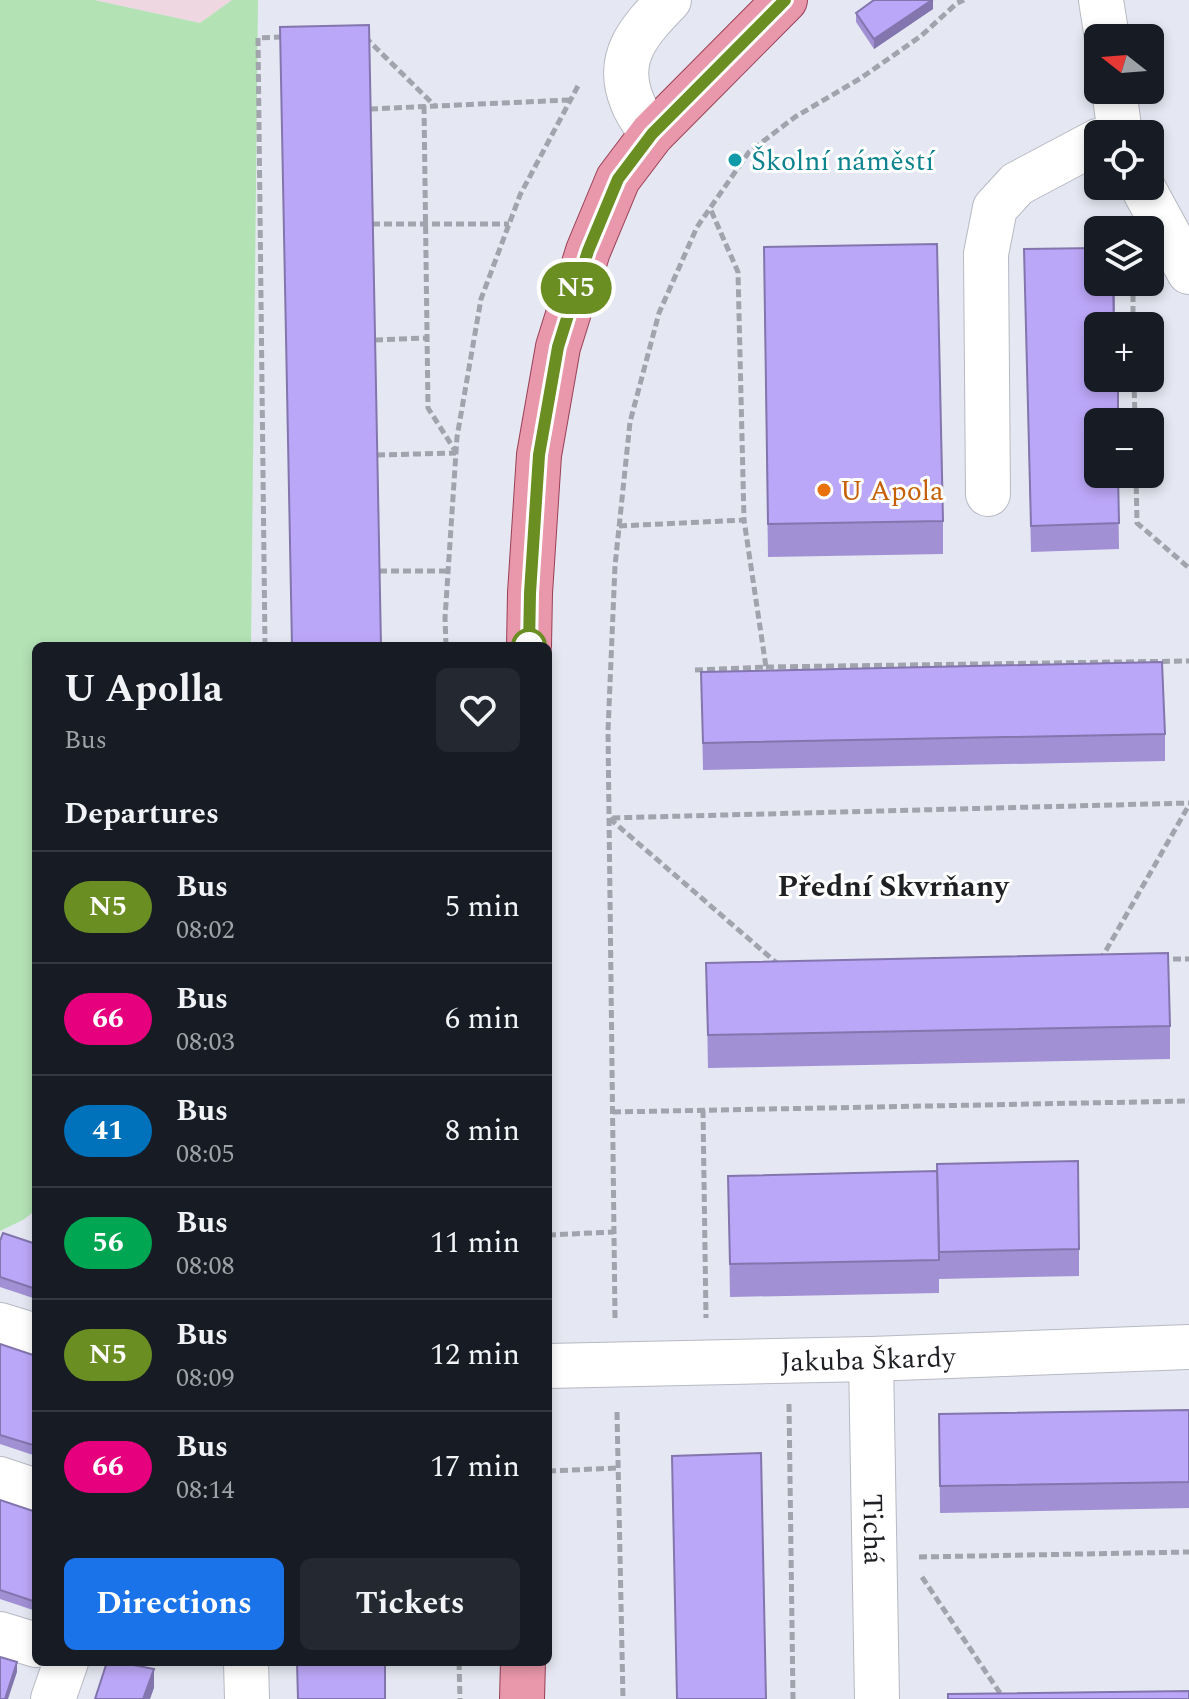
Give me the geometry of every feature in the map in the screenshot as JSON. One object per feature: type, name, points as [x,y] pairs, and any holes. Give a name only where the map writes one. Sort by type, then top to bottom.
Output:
[{"type":"main road","points":[[529,642],[539,455],[558,347],[588,251],[618,179],[652,134],[785,0]]},
{"type":"main road","points":[[522,1699],[523,1666]]},
{"type":"street","points":[[1101,0],[1105,24]]},
{"type":"street","points":[[651,7],[625,67],[632,102],[652,134]]},
{"type":"street","points":[[988,494],[986,254],[995,208],[1017,184],[1084,144]]},
{"type":"street","points":[[1150,200],[1189,272]]},
{"type":"street","points":[[0,1325],[32,1335]]},
{"type":"street","name":"Jakuba Škardy","points":[[552,1366],[871,1359],[1189,1347]]},
{"type":"street","name":"Tichá","points":[[871,1359],[877,1699]]},
{"type":"street","points":[[0,1479],[32,1490]]},
{"type":"street","points":[[0,1634],[32,1644]]},
{"type":"street","points":[[53,1699],[65,1666]]},
{"type":"street","points":[[246,1666],[247,1699]]},
{"type":"path","points":[[623,1699],[608,731],[615,566],[630,422],[659,313],[697,227],[749,152],[795,117],[861,78],[921,36],[958,1]]},
{"type":"path","points":[[363,35],[435,106]]},
{"type":"path","points":[[265,642],[258,38],[288,37]]},
{"type":"path","points":[[446,642],[457,437],[481,299],[520,195],[583,77]]},
{"type":"path","points":[[370,109],[570,100]]},
{"type":"path","points":[[424,106],[428,408],[456,453]]},
{"type":"path","points":[[710,208],[738,272],[744,520],[766,667]]},
{"type":"path","points":[[372,224],[509,224]]},
{"type":"path","points":[[375,340],[427,338]]},
{"type":"path","points":[[377,455],[456,453]]},
{"type":"path","points":[[1136,488],[1137,523],[1189,568]]},
{"type":"path","points":[[619,526],[744,520]]},
{"type":"path","points":[[379,571],[448,571]]},
{"type":"path","points":[[695,670],[1189,661]]},
{"type":"path","points":[[609,818],[1189,804]]},
{"type":"path","points":[[1115,960],[1100,961],[1189,804]]},
{"type":"path","points":[[609,818],[780,966]]},
{"type":"path","points":[[1159,960],[1189,959]]},
{"type":"path","points":[[613,1112],[1189,1101]]},
{"type":"path","points":[[703,1110],[707,1362]]},
{"type":"path","points":[[552,1235],[614,1232]]},
{"type":"path","points":[[789,1392],[793,1699]]},
{"type":"path","points":[[552,1471],[618,1468]]},
{"type":"path","points":[[909,1558],[1189,1552]]},
{"type":"path","points":[[917,1571],[1004,1699]]},
{"type":"path","points":[[459,1666],[460,1699]]},
{"type":"shaded area","points":[[94,0],[232,0],[200,23]]},
{"type":"green space","points":[[0,0],[94,0],[200,23],[232,0],[258,0],[251,642],[32,642],[32,1213],[0,1231]]},
{"type":"building","points":[[874,0],[932,0],[874,39],[856,13]]},
{"type":"building","points":[[369,25],[381,642],[292,642],[280,27]]},
{"type":"building","points":[[937,244],[943,521],[768,524],[764,247]]},
{"type":"building","points":[[1084,248],[1084,296],[1113,296],[1114,312],[1084,312],[1084,392],[1118,392],[1118,408],[1084,408],[1084,488],[1118,488],[1119,523],[1031,526],[1024,249]]},
{"type":"building","points":[[1162,662],[1165,734],[703,743],[701,672]]},
{"type":"building","points":[[1168,953],[1170,1026],[708,1035],[706,963]]},
{"type":"building","points":[[1078,1161],[1079,1249],[939,1252],[937,1164]]},
{"type":"building","points":[[937,1171],[939,1260],[730,1264],[728,1176]]},
{"type":"building","points":[[3,1233],[32,1243],[32,1288],[0,1277],[0,1241]]},
{"type":"building","points":[[0,1344],[32,1355],[32,1445],[0,1435]]},
{"type":"building","points":[[1189,1410],[1189,1482],[940,1486],[939,1414]]},
{"type":"building","points":[[761,1453],[766,1699],[677,1699],[672,1456]]},
{"type":"building","points":[[0,1500],[32,1511],[32,1601],[0,1590]]},
{"type":"building","points":[[0,1657],[17,1662],[5,1699],[0,1699]]},
{"type":"building","points":[[106,1666],[154,1669],[143,1699],[95,1699]]},
{"type":"building","points":[[297,1666],[385,1666],[385,1699],[298,1699]]},
{"type":"building","points":[[1189,1691],[1189,1699],[948,1699],[948,1694]]},
{"type":"bus line","name":"N5","points":[[529,642],[539,455],[558,347],[588,251],[618,179],[652,134],[785,0]]},
{"type":"place","name":"Školní náměstí","points":[[735,160]]},
{"type":"place","name":"U Apola","points":[[824,490]]},
{"type":"district","name":"Přední Skvrňany","points":[[893,886]]}]
